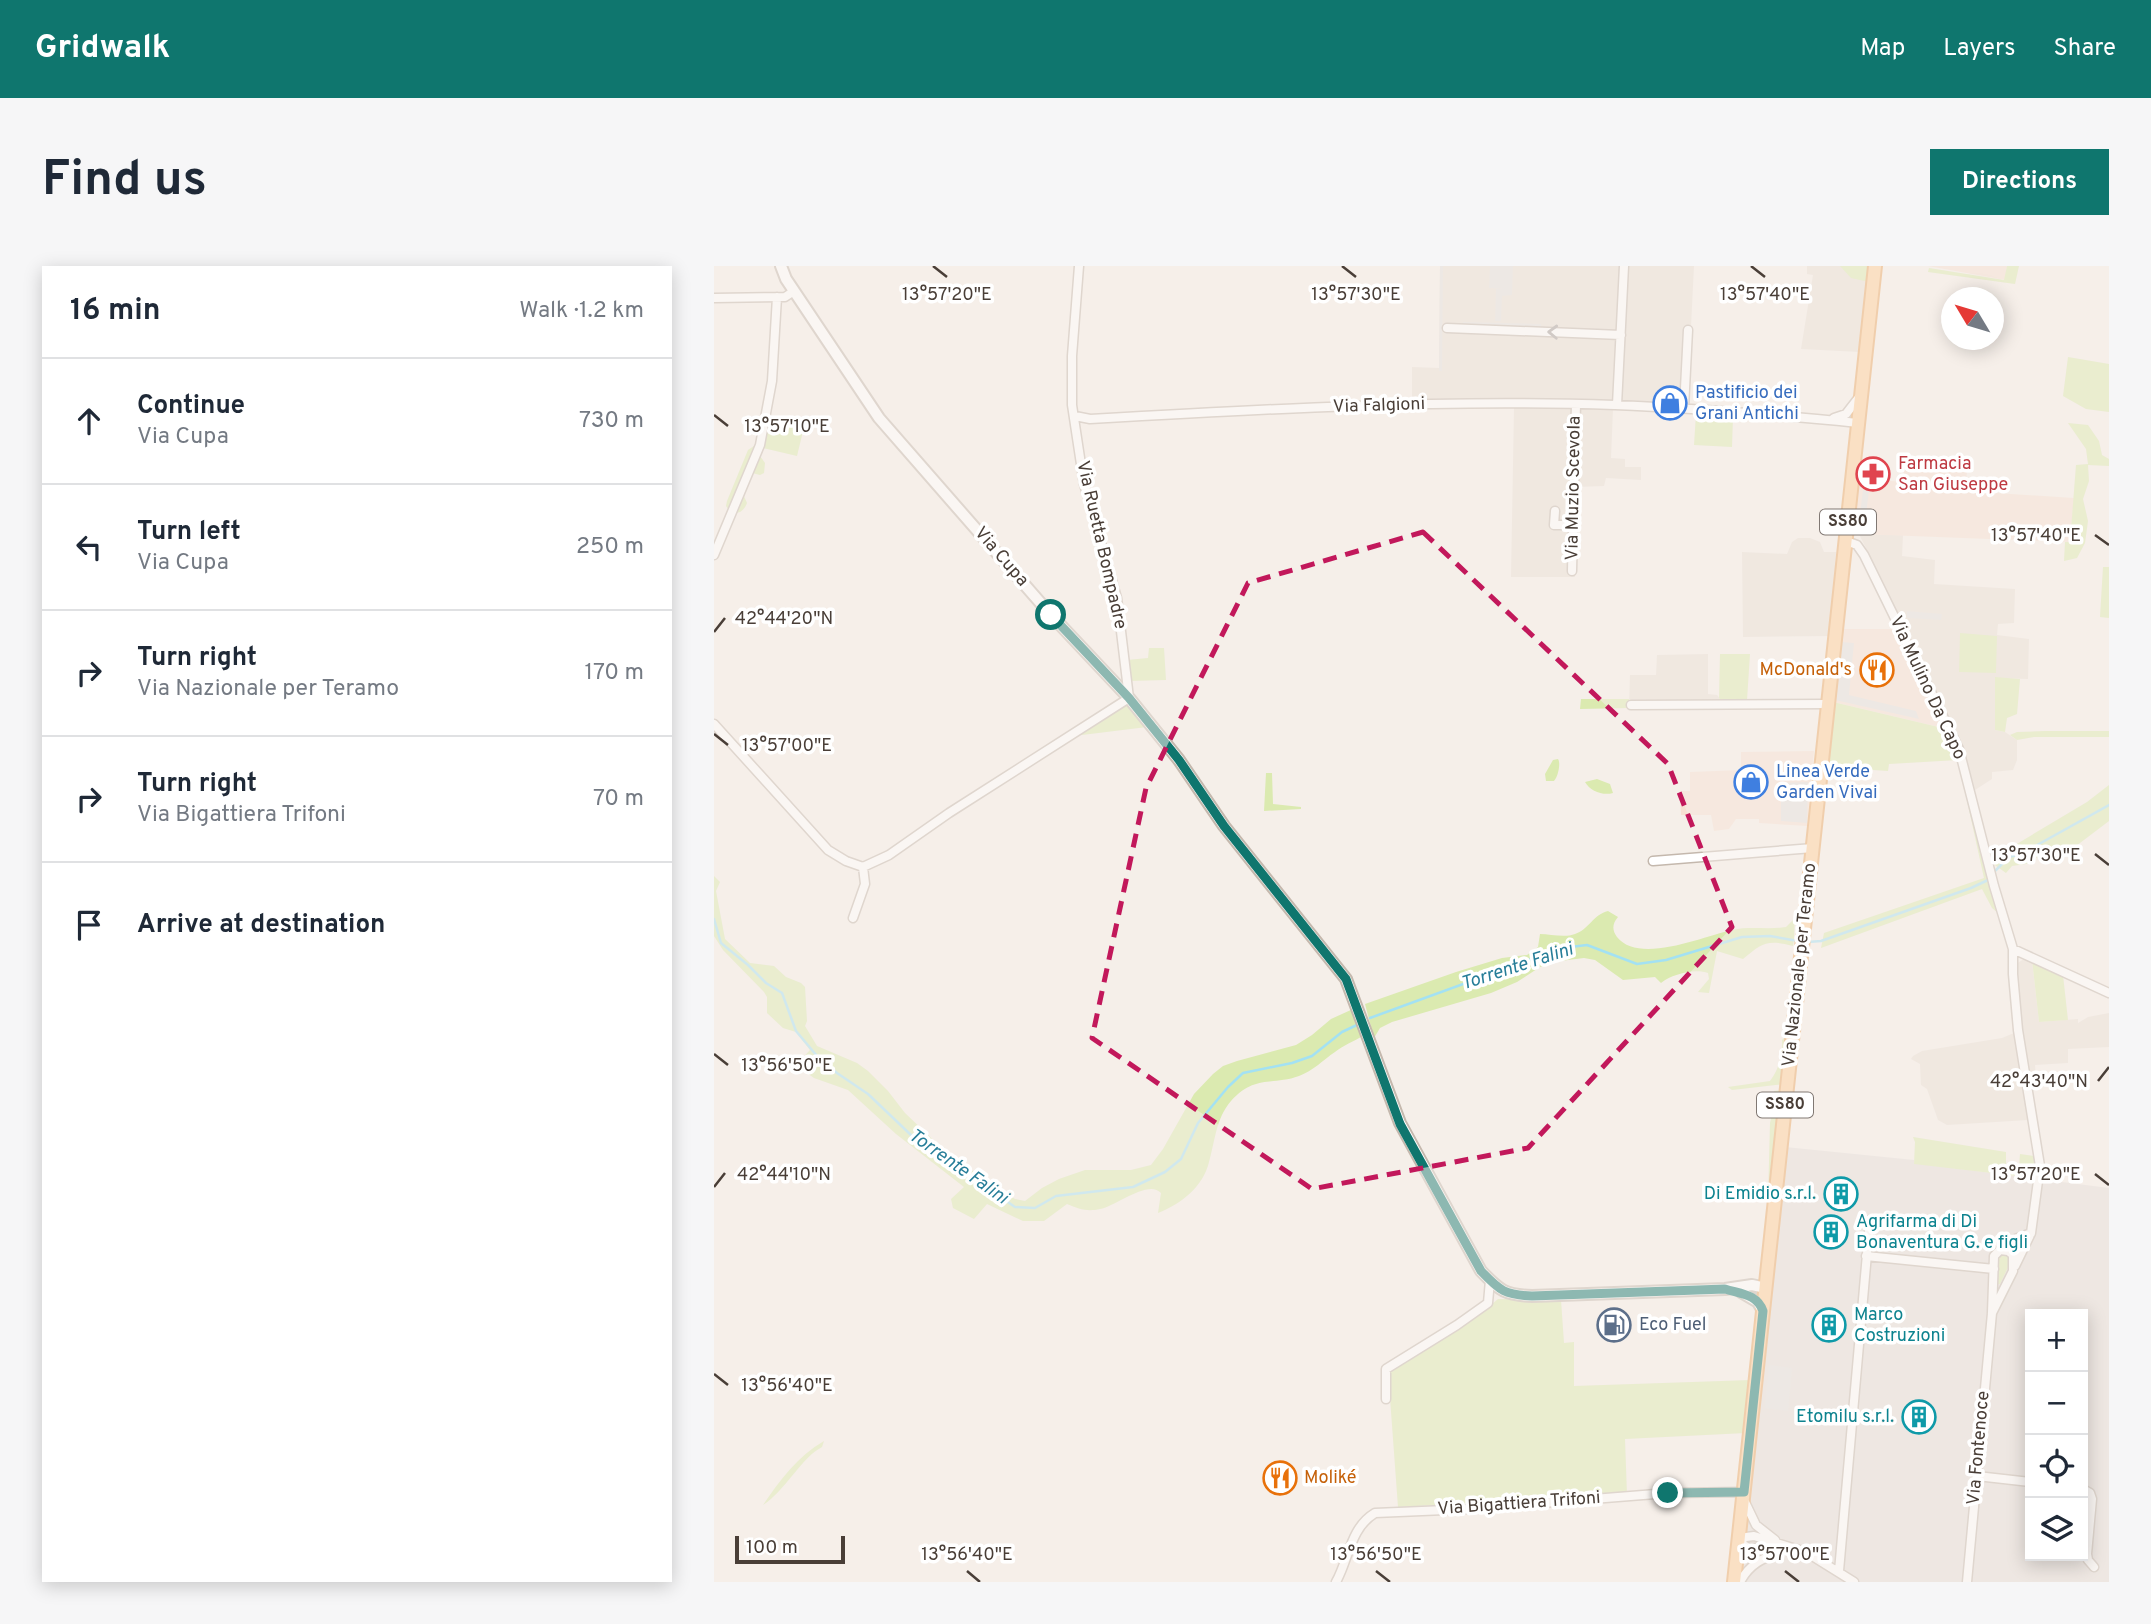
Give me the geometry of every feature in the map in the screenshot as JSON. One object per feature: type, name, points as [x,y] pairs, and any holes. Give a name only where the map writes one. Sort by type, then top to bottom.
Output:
[{"type":"main road","name":"Via Nazionale per Teramo","points":[[1734,1582],[1875,266]]},
{"type":"street","name":"Via Cupa","points":[[781,266],[794,291],[879,418],[1051,615],[1129,698],[1179,760],[1224,826],[1346,979],[1400,1124],[1481,1271],[1503,1292],[1511,1295],[1725,1289],[1760,1291],[1766,1288]]},
{"type":"street","name":"Via Ruetta Bompadre","points":[[1079,266],[1072,356],[1072,405],[1084,484],[1116,598],[1129,698]]},
{"type":"street","points":[[1616,405],[1624,266]]},
{"type":"street","points":[[714,298],[785,297],[794,291]]},
{"type":"street","points":[[714,555],[760,445],[772,381],[777,297]]},
{"type":"street","points":[[1447,328],[1621,335]]},
{"type":"street","points":[[1684,408],[1688,330]]},
{"type":"street","points":[[1828,419],[1846,414],[1862,391]]},
{"type":"street","name":"Via Falgioni","points":[[1075,416],[1090,419],[1266,409],[1576,404],[1684,408],[1858,423]]},
{"type":"street","name":"Via Muzio Scevola","points":[[1572,571],[1576,404]]},
{"type":"street","points":[[1555,511],[1554,525],[1573,525]]},
{"type":"street","name":"Via Mulino Da Capo","points":[[1846,541],[1857,545],[1864,555],[1959,749],[2013,949]]},
{"type":"street","points":[[714,724],[828,850],[846,862],[863,867],[889,855],[948,813],[1129,698]]},
{"type":"street","points":[[1631,705],[1829,704]]},
{"type":"street","name":"Via Nazionale per Teramo","points":[[1653,861],[1813,848]]},
{"type":"street","points":[[853,918],[865,884],[863,867]]},
{"type":"street","points":[[2013,949],[2109,993]]},
{"type":"street","name":"Via Fontenoce","points":[[1992,1313],[2031,1233],[2040,1166],[2018,1030],[2013,949]]},
{"type":"street","points":[[1839,1571],[1870,1220]]},
{"type":"street","points":[[2000,1250],[2012,1240],[2031,1233]]},
{"type":"street","points":[[2000,1250],[2013,1255],[2012,1271]]},
{"type":"street","name":"Via Fontenoce","points":[[1967,1582],[1992,1313],[1994,1256],[2000,1250]]},
{"type":"street","points":[[1866,1256],[1994,1269]]},
{"type":"street","points":[[1763,1311],[1758,1302],[1742,1289],[1761,1276],[1769,1261]]},
{"type":"street","points":[[1387,1399],[1386,1369],[1458,1325],[1488,1303],[1490,1280]]},
{"type":"street","points":[[1977,1476],[2025,1481]]},
{"type":"street","points":[[2088,1492],[2092,1499],[2087,1554],[2094,1567]]},
{"type":"street","name":"Via Bigattiera Trifoni","points":[[1336,1582],[1359,1527],[1375,1513],[1469,1509],[1668,1493],[1744,1495]]},
{"type":"street","points":[[1744,1495],[1756,1525],[1769,1536],[1790,1548],[1805,1552],[1854,1582]]},
{"type":"street","points":[[1738,1542],[1749,1548],[1790,1548]]},
{"type":"street","points":[[1740,1582],[1758,1561],[1790,1548]]},
{"type":"highlighted area","points":[[1423,532],[1668,764],[1732,927],[1528,1148],[1312,1189],[1092,1038],[1146,788],[1248,583]]},
{"type":"shaded area","points":[[1440,266],[1694,266],[1687,407],[1412,401],[1412,367],[1439,368]]},
{"type":"shaded area","points":[[1440,266],[1443,266],[1442,371],[1439,371]]},
{"type":"shaded area","points":[[1490,266],[1513,266],[1512,295],[1502,296],[1501,321],[1495,321],[1496,289],[1502,289],[1489,288]]},
{"type":"shaded area","points":[[1807,266],[1871,266],[1860,352],[1801,349],[1813,275],[1807,274]]},
{"type":"shaded area","points":[[1928,266],[2007,266],[2005,280]]},
{"type":"shaded area","points":[[1463,322],[1541,324],[1541,327],[1463,325]]},
{"type":"shaded area","points":[[1514,408],[1613,409],[1611,458],[1625,459],[1625,467],[1641,467],[1641,480],[1606,478],[1604,486],[1576,487],[1575,577],[1511,577]]},
{"type":"shaded area","points":[[1905,459],[1968,462],[1965,491],[2074,498],[2070,542],[1859,534],[1853,525],[1858,478],[1903,482]]},
{"type":"shaded area","points":[[1863,490],[1869,491],[1865,522],[1859,521]]},
{"type":"shaded area","points":[[1859,534],[1903,535],[1902,556],[1935,560],[1934,584],[2015,589],[2014,623],[1998,624],[1997,635],[2029,639],[2028,679],[1995,678],[1995,730],[2005,732],[2017,740],[2017,760],[2013,770],[1992,772],[1992,779],[1975,790],[1963,745]]},
{"type":"shaded area","points":[[1798,538],[1810,538],[1820,542],[1824,552],[1836,552],[1832,636],[1743,637],[1742,552],[1787,554],[1792,542]]},
{"type":"shaded area","points":[[1907,611],[1942,614],[1941,620],[1907,618]]},
{"type":"shaded area","name":"McDonald's","points":[[1841,629],[1897,629],[1947,729],[1833,702]]},
{"type":"shaded area","points":[[1842,642],[1854,643],[1849,695],[1916,711],[1919,719],[1835,700]]},
{"type":"shaded area","points":[[1708,654],[1708,694],[1717,695],[1722,701],[1629,708],[1630,675],[1656,675],[1657,655]]},
{"type":"shaded area","name":"Linea Verde Garden Vivai","points":[[1814,751],[1807,826],[1759,823],[1759,819],[1736,819],[1729,829],[1714,831],[1711,815],[1681,815],[1680,791],[1690,791],[1690,772],[1741,770],[1741,752]]},
{"type":"shaded area","points":[[1808,782],[1807,823],[1781,821],[1781,783]]},
{"type":"shaded area","points":[[2024,959],[2032,960],[2039,1022],[2078,1019],[2078,1023],[2088,1017],[2109,1013],[2109,1047],[2068,1049],[2068,1063],[2035,1065],[2036,1078],[2028,1078],[2016,964]]},
{"type":"shaded area","points":[[2014,1033],[2028,1120],[1947,1125],[1938,1120],[1927,1089],[1921,1085],[1920,1064],[1911,1059],[1913,1056],[1922,1051],[2002,1038]]},
{"type":"shaded area","points":[[1785,1147],[1914,1160],[1914,1163],[2109,1188],[2109,1582],[1738,1582]]},
{"type":"shaded area","points":[[1769,1365],[1792,1368],[1788,1411],[1765,1408]]},
{"type":"green space","points":[[1840,266],[1871,266],[1869,282],[1851,278]]},
{"type":"green space","points":[[2007,266],[2019,266],[2015,284],[1928,272],[1929,268],[2004,280]]},
{"type":"green space","points":[[2068,357],[2109,364],[2109,412],[2086,409],[2063,396]]},
{"type":"green space","points":[[1696,414],[1733,416],[1732,447],[1694,445]]},
{"type":"green space","points":[[769,420],[804,427],[797,456],[763,448]]},
{"type":"green space","points":[[2068,423],[2088,425],[2099,441],[2102,455],[2109,459],[2109,466],[2088,465],[2089,481],[2083,499],[2088,521],[2085,543],[2077,558],[2064,561],[2065,542],[2070,542],[2076,465],[2088,464],[2086,449]]},
{"type":"green space","points":[[754,446],[763,448],[760,456],[765,463],[764,473],[752,473],[743,494],[747,503],[745,507],[738,513],[732,512],[726,506],[727,501],[748,450]]},
{"type":"green space","points":[[2103,567],[2109,567],[2109,618],[2100,617]]},
{"type":"green space","points":[[1960,633],[1997,636],[1996,673],[1959,672]]},
{"type":"green space","points":[[1149,648],[1164,648],[1166,680],[1129,681],[1127,660],[1148,658]]},
{"type":"green space","points":[[1720,654],[1750,654],[1747,700],[1722,701],[1719,698]]},
{"type":"green space","points":[[1995,677],[2020,679],[2017,714],[2007,718],[2005,732],[1995,730]]},
{"type":"green space","points":[[1581,699],[1629,699],[1629,708],[1580,709]]},
{"type":"green space","points":[[1127,702],[1147,727],[1082,735],[1077,733]]},
{"type":"green space","points":[[1833,702],[1947,729],[1958,760],[1889,764],[1888,771],[1828,767]]},
{"type":"green space","points":[[2109,731],[2109,737],[2034,737],[2017,740],[2010,735],[2017,732]]},
{"type":"green space","points":[[1558,759],[1558,773],[1554,781],[1546,781],[1545,774],[1553,760]]},
{"type":"green space","points":[[1958,760],[1998,913],[1992,908],[1982,889],[1821,948],[1824,933],[1984,878]]},
{"type":"green space","points":[[1266,773],[1272,773],[1273,804],[1301,809],[1264,811]]},
{"type":"green space","points":[[1597,779],[1610,784],[1613,793],[1597,792],[1585,782]]},
{"type":"green space","points":[[2109,785],[2109,821],[2076,846],[2061,850],[2056,859],[2051,861],[2039,856],[2026,864],[2012,866],[2006,873],[1992,863],[2005,851],[2087,802]]},
{"type":"green space","points":[[714,876],[720,882],[716,891],[725,939],[750,963],[774,966],[786,977],[805,987],[805,1026],[817,1046],[857,1063],[868,1071],[905,1113],[950,1156],[1015,1199],[1025,1201],[1059,1179],[1085,1170],[1131,1170],[1151,1165],[1194,1094],[1223,1066],[1296,1045],[1331,1019],[1353,1009],[1363,1036],[1342,1047],[1304,1074],[1256,1084],[1240,1093],[1222,1115],[1202,1179],[1183,1200],[1167,1209],[1158,1213],[1161,1193],[1148,1189],[1095,1210],[1083,1210],[1067,1204],[1044,1221],[1023,1221],[987,1204],[974,1219],[953,1208],[951,1199],[964,1187],[896,1134],[848,1090],[814,1078],[796,1065],[810,1050],[796,1032],[783,1028],[767,1013],[767,997],[764,992],[723,950],[714,936]]},
{"type":"green space","points":[[1608,911],[1618,917],[1613,927],[1617,937],[1627,945],[1640,949],[1672,946],[1732,930],[1786,927],[1795,918],[1793,946],[1765,944],[1743,959],[1717,951],[1709,993],[1698,992],[1709,979],[1708,973],[1684,973],[1661,983],[1655,977],[1623,980],[1595,960],[1584,958],[1560,961],[1540,967],[1517,982],[1491,993],[1392,1022],[1380,1028],[1374,1038],[1365,1004],[1502,958],[1527,955],[1538,947],[1540,934],[1575,934]]},
{"type":"green space","points":[[2032,960],[2063,975],[2068,1020],[2039,1022]]},
{"type":"green space","points":[[1788,1034],[1784,1084],[1732,1090],[1728,1087],[1770,1081],[1780,1062],[1782,1040]]},
{"type":"green space","points":[[1783,1090],[1768,1201],[1770,1123],[1776,1099],[1774,1091]]},
{"type":"green space","points":[[1913,1137],[2006,1152],[2006,1166],[2019,1167],[2020,1154],[2034,1156],[2035,1178],[1914,1164]]},
{"type":"green space","points":[[2003,1253],[2010,1255],[2011,1261],[2000,1284],[1996,1284],[1999,1256]]},
{"type":"green space","points":[[1498,1299],[1561,1300],[1564,1343],[1574,1342],[1574,1386],[1751,1380],[1746,1433],[1625,1439],[1627,1495],[1398,1507],[1390,1372],[1479,1315]]},
{"type":"green space","points":[[824,1441],[822,1447],[807,1458],[779,1491],[763,1505],[790,1469]]},
{"type":"waterway","name":"Torrente Falini","points":[[1995,871],[2009,857],[2021,854],[2109,805]]},
{"type":"waterway","name":"Torrente Falini","points":[[1808,942],[1821,941],[1988,880]]},
{"type":"waterway","name":"Torrente Falini","points":[[714,919],[721,943],[766,983],[782,993],[796,1031],[817,1056],[868,1094],[911,1135],[1015,1207],[1035,1208],[1056,1196],[1133,1187],[1165,1172],[1181,1159],[1198,1123],[1243,1073],[1312,1056],[1342,1032],[1359,1024]]},
{"type":"waterway","name":"Torrente Falini","points":[[1370,1018],[1562,948],[1587,945],[1637,964],[1666,960],[1742,937],[1770,936],[1798,941]]},
{"type":"place","name":"Pastificio dei Grani Antichi","points":[[1670,403]]},
{"type":"place","name":"Farmacia San Giuseppe","points":[[1873,474]]},
{"type":"place","name":"McDonald's","points":[[1877,670]]},
{"type":"place","name":"Linea Verde Garden Vivai","points":[[1751,782]]},
{"type":"place","name":"Di Emidio s.r.l.","points":[[1841,1194]]},
{"type":"place","name":"Agrifarma di Di Bonaventura G. e figli","points":[[1831,1232]]},
{"type":"place","name":"Eco Fuel","points":[[1614,1325]]},
{"type":"place","name":"Marco Costruzioni","points":[[1829,1325]]},
{"type":"place","name":"Etomilu s.r.l.","points":[[1919,1417]]},
{"type":"place","name":"Moliké","points":[[1280,1478]]},
{"type":"route","points":[[1051,615],[1129,698],[1179,760],[1224,826],[1346,979],[1400,1124],[1481,1271],[1490,1280],[1503,1292],[1532,1296],[1725,1289],[1741,1292],[1761,1306],[1763,1311],[1744,1492],[1668,1493]]}]
